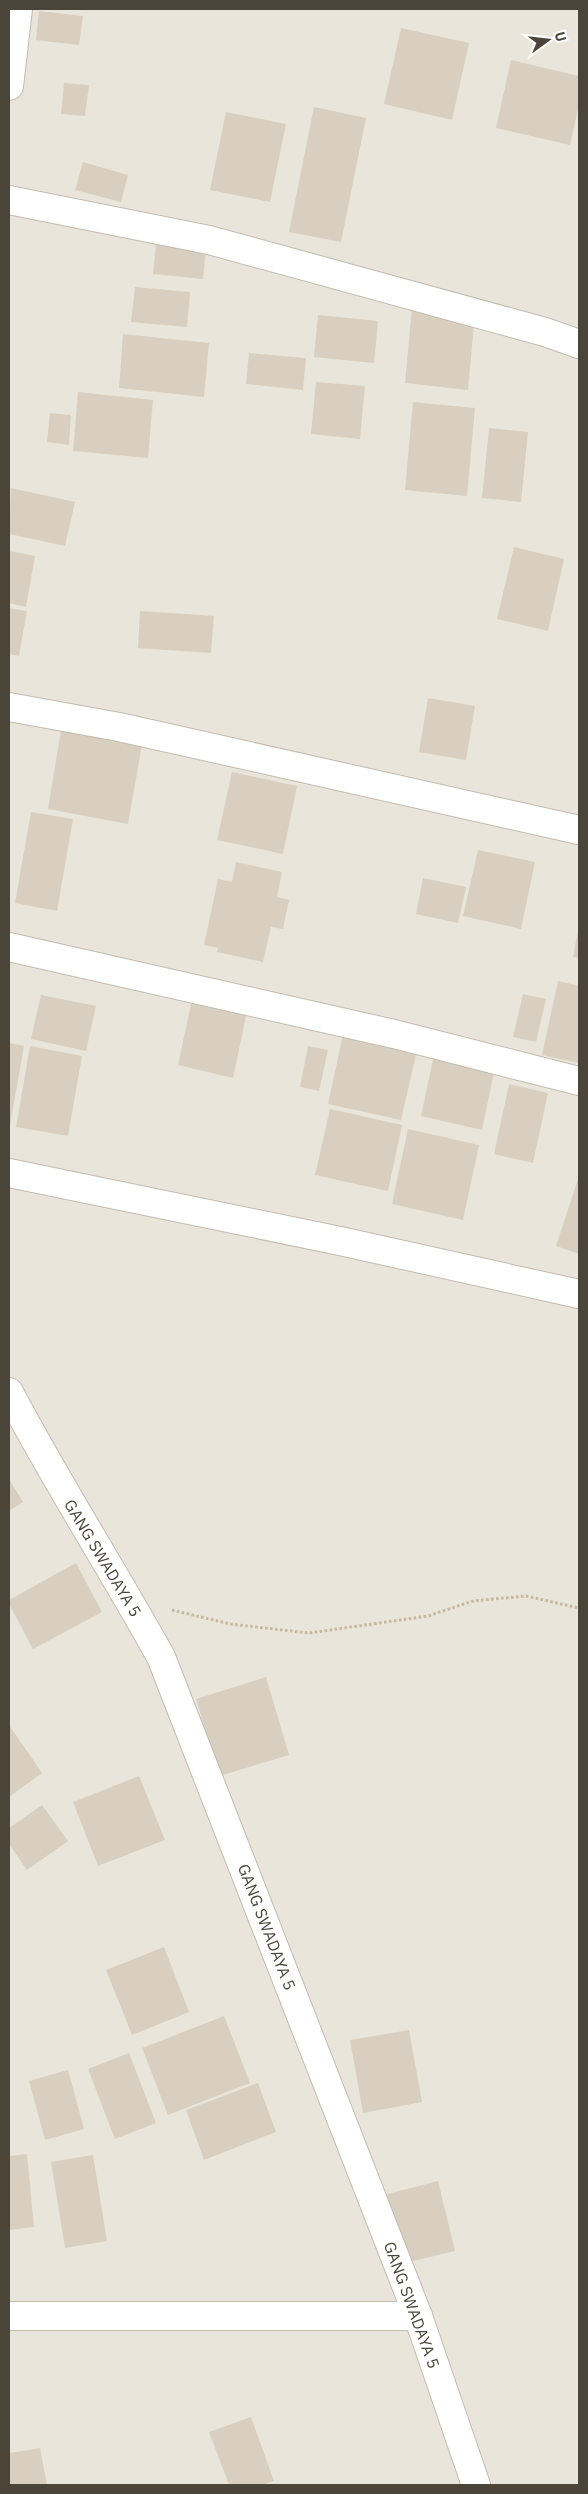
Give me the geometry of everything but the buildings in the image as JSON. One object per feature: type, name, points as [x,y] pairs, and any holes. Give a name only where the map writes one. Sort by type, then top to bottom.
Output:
[{"type":"street","points":[[9,86],[18,9]]},
{"type":"street","points":[[9,200],[209,240],[498,319],[579,344]]},
{"type":"street","points":[[9,707],[129,729],[579,830]]},
{"type":"street","points":[[9,947],[394,1034],[579,1081]]},
{"type":"street","points":[[9,1173],[340,1240],[579,1294]]},
{"type":"street","name":"GANG SWADAYA 5","points":[[9,1392],[49,1468],[109,1564],[162,1657],[418,2316],[476,2485]]},
{"type":"street","points":[[9,2316],[418,2316]]},
{"type":"path","points":[[168,1608],[230,1624],[309,1633],[428,1616],[473,1601],[526,1596],[579,1608]]},
{"type":"shaded area","points":[[9,9],[579,9],[579,2485],[9,2485]]}]
